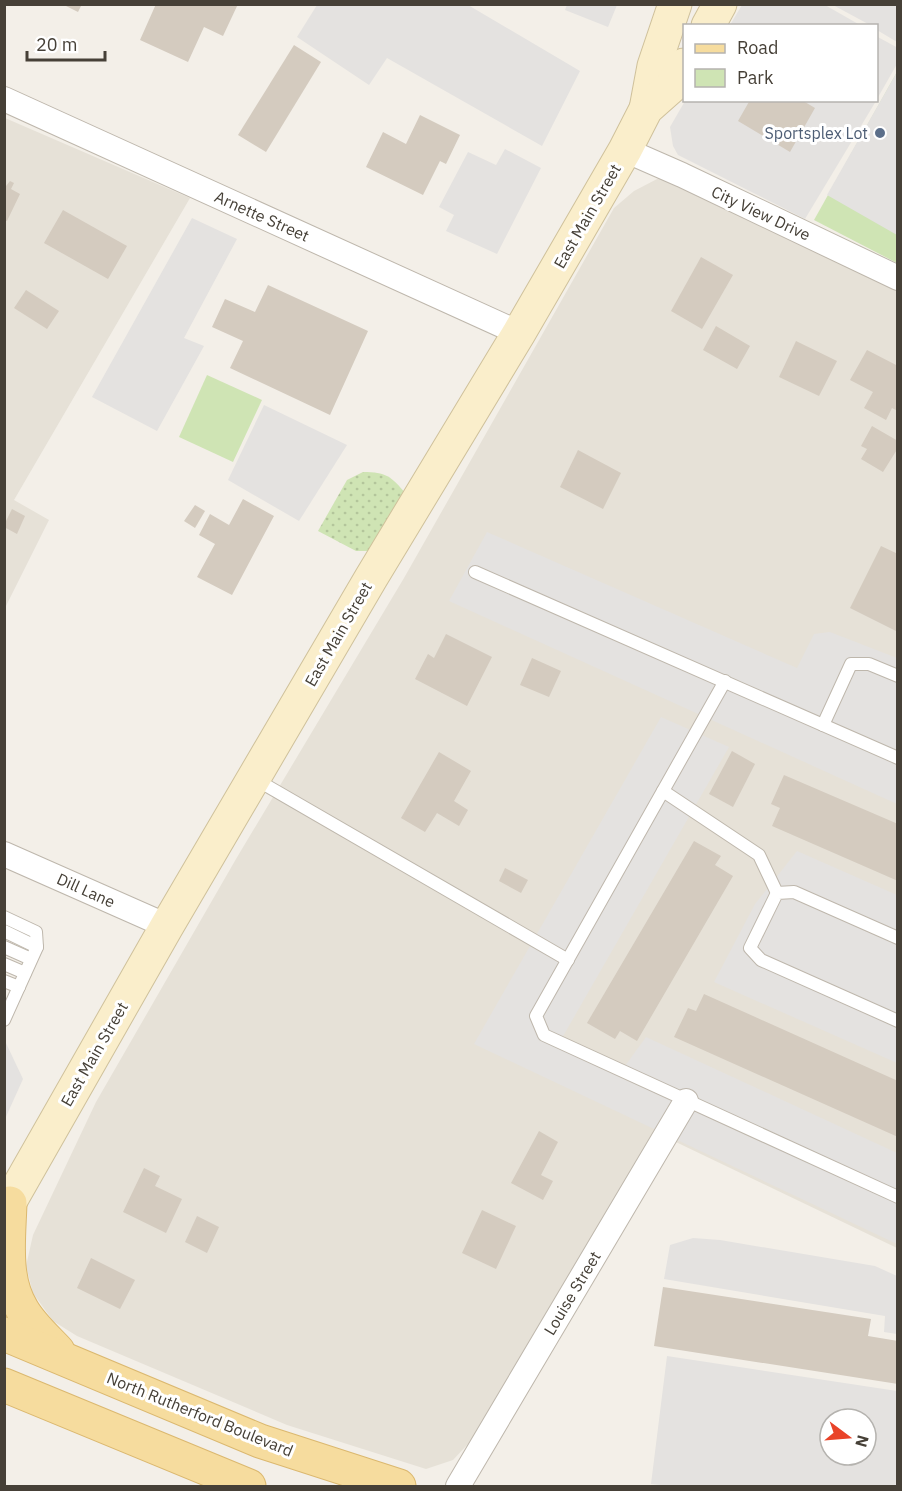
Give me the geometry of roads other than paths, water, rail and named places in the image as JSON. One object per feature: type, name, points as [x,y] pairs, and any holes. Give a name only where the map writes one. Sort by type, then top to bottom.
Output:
[{"type":"main road","points":[[7,1208],[9,1269],[14,1294],[28,1318],[66,1359]]},
{"type":"main road","name":"North Rutherford Boulevard","points":[[4,1334],[260,1441],[399,1486]]},
{"type":"main road","points":[[4,1385],[249,1486]]},
{"type":"street","points":[[646,109],[654,66],[675,4]]},
{"type":"street","points":[[709,24],[720,4]]},
{"type":"street","name":"East Main Street","points":[[7,1208],[167,926],[389,547],[519,333],[625,150],[646,109],[672,86],[683,67]]},
{"type":"street","name":"Arnette Street","points":[[4,99],[519,333]]},
{"type":"street","name":"City View Drive","points":[[625,150],[897,278]]},
{"type":"street","name":"Dill Lane","points":[[4,854],[167,926]]},
{"type":"street","name":"Louise Street","points":[[458,1486],[686,1101]]},
{"type":"lane","points":[[475,572],[897,758]]},
{"type":"lane","points":[[823,725],[851,664],[869,664],[897,676]]},
{"type":"lane","points":[[724,681],[536,1016],[544,1035],[897,1197]]},
{"type":"lane","points":[[254,778],[568,960]]},
{"type":"lane","points":[[663,791],[759,855],[777,893]]},
{"type":"lane","points":[[777,893],[794,892],[897,938]]},
{"type":"lane","points":[[777,893],[750,948],[761,960],[897,1021]]},
{"type":"lane","points":[[4,918],[36,933],[37,947],[19,987],[9,999],[4,1020]]},
{"type":"lane","points":[[4,932],[37,947]]},
{"type":"lane","points":[[4,947],[31,959]]},
{"type":"lane","points":[[4,964],[25,974]]},
{"type":"lane","points":[[4,981],[19,987]]},
{"type":"place","name":"Sportsplex Lot","points":[[880,133]]}]
